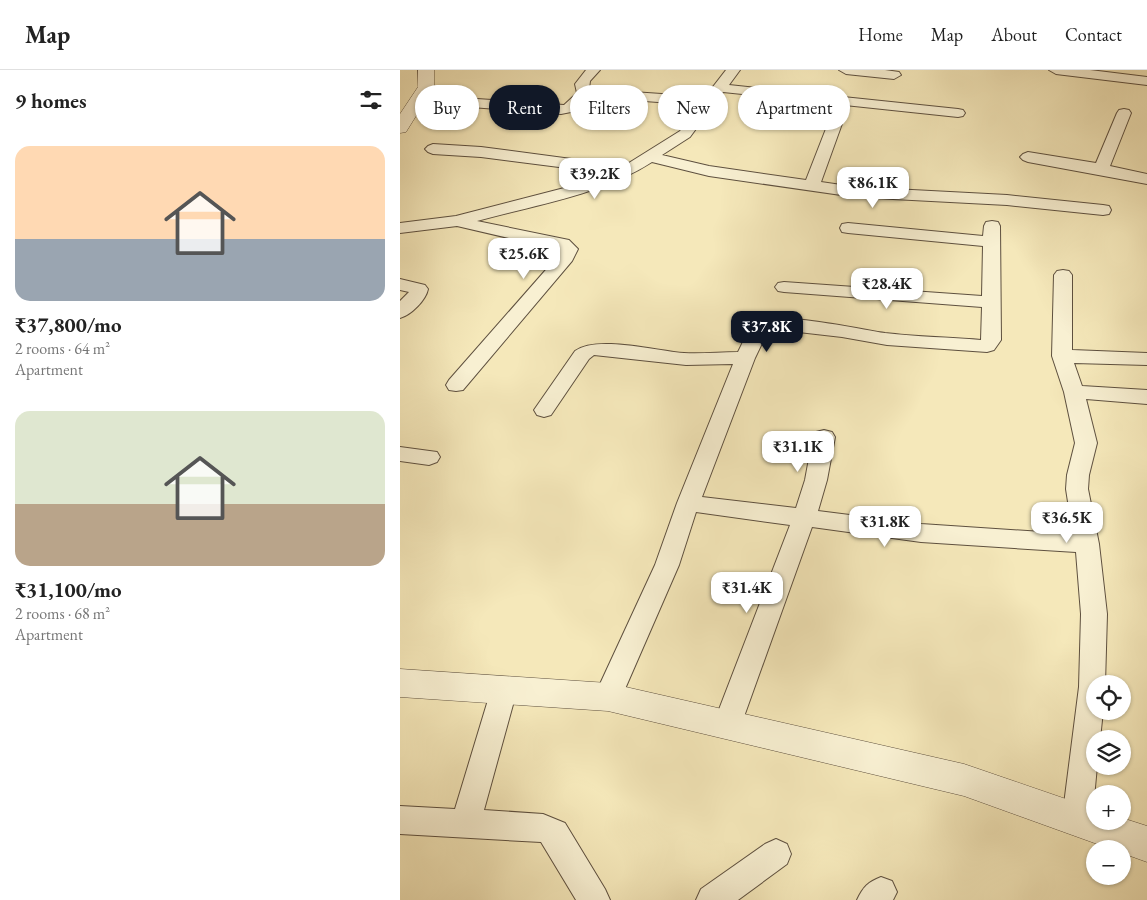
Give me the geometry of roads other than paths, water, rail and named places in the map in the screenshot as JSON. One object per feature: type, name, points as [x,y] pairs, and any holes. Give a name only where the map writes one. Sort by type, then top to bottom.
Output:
[{"type":"street","points":[[426,70],[426,85]]},
{"type":"street","points":[[582,85],[593,70]]},
{"type":"street","points":[[723,85],[733,70]]},
{"type":"street","points":[[846,70],[894,75]]},
{"type":"street","points":[[1056,70],[1147,81]]},
{"type":"street","points":[[728,89],[958,113]]},
{"type":"street","points":[[479,104],[561,110],[570,108]]},
{"type":"street","points":[[400,128],[415,106]]},
{"type":"street","points":[[1101,169],[1124,113]]},
{"type":"street","points":[[400,228],[457,221],[578,189],[627,171],[651,157],[688,130]]},
{"type":"street","points":[[812,186],[833,130]]},
{"type":"street","points":[[433,149],[481,152],[627,171]]},
{"type":"street","points":[[651,157],[709,171],[878,194],[1007,200],[1103,210]]},
{"type":"street","points":[[1028,157],[1147,179]]},
{"type":"street","points":[[456,385],[566,256],[569,249],[564,244],[457,221]]},
{"type":"street","points":[[608,697],[667,565],[688,503],[745,358],[759,330],[772,324],[842,331],[887,339],[987,346],[991,340],[992,234],[848,228]]},
{"type":"street","points":[[1063,275],[1062,356],[1074,392],[1086,443],[1077,482],[1087,544],[1094,614],[1094,651],[1077,820]]},
{"type":"street","points":[[400,284],[419,289],[418,294],[400,312]]},
{"type":"street","points":[[784,287],[992,302]]},
{"type":"street","points":[[544,410],[582,355],[589,350],[599,349],[686,359],[745,358]]},
{"type":"street","points":[[1062,356],[1147,359]]},
{"type":"street","points":[[1074,392],[1147,397]]},
{"type":"street","points":[[727,725],[804,518],[816,480],[824,436]]},
{"type":"street","points":[[400,454],[429,457]]},
{"type":"street","points":[[688,503],[921,533],[1087,544]]},
{"type":"street","points":[[400,683],[608,697],[964,780],[1147,844]]},
{"type":"street","points":[[466,822],[504,690]]},
{"type":"street","points":[[400,820],[466,822],[543,828],[554,833],[590,898]]},
{"type":"street","points":[[712,900],[776,854]]}]
